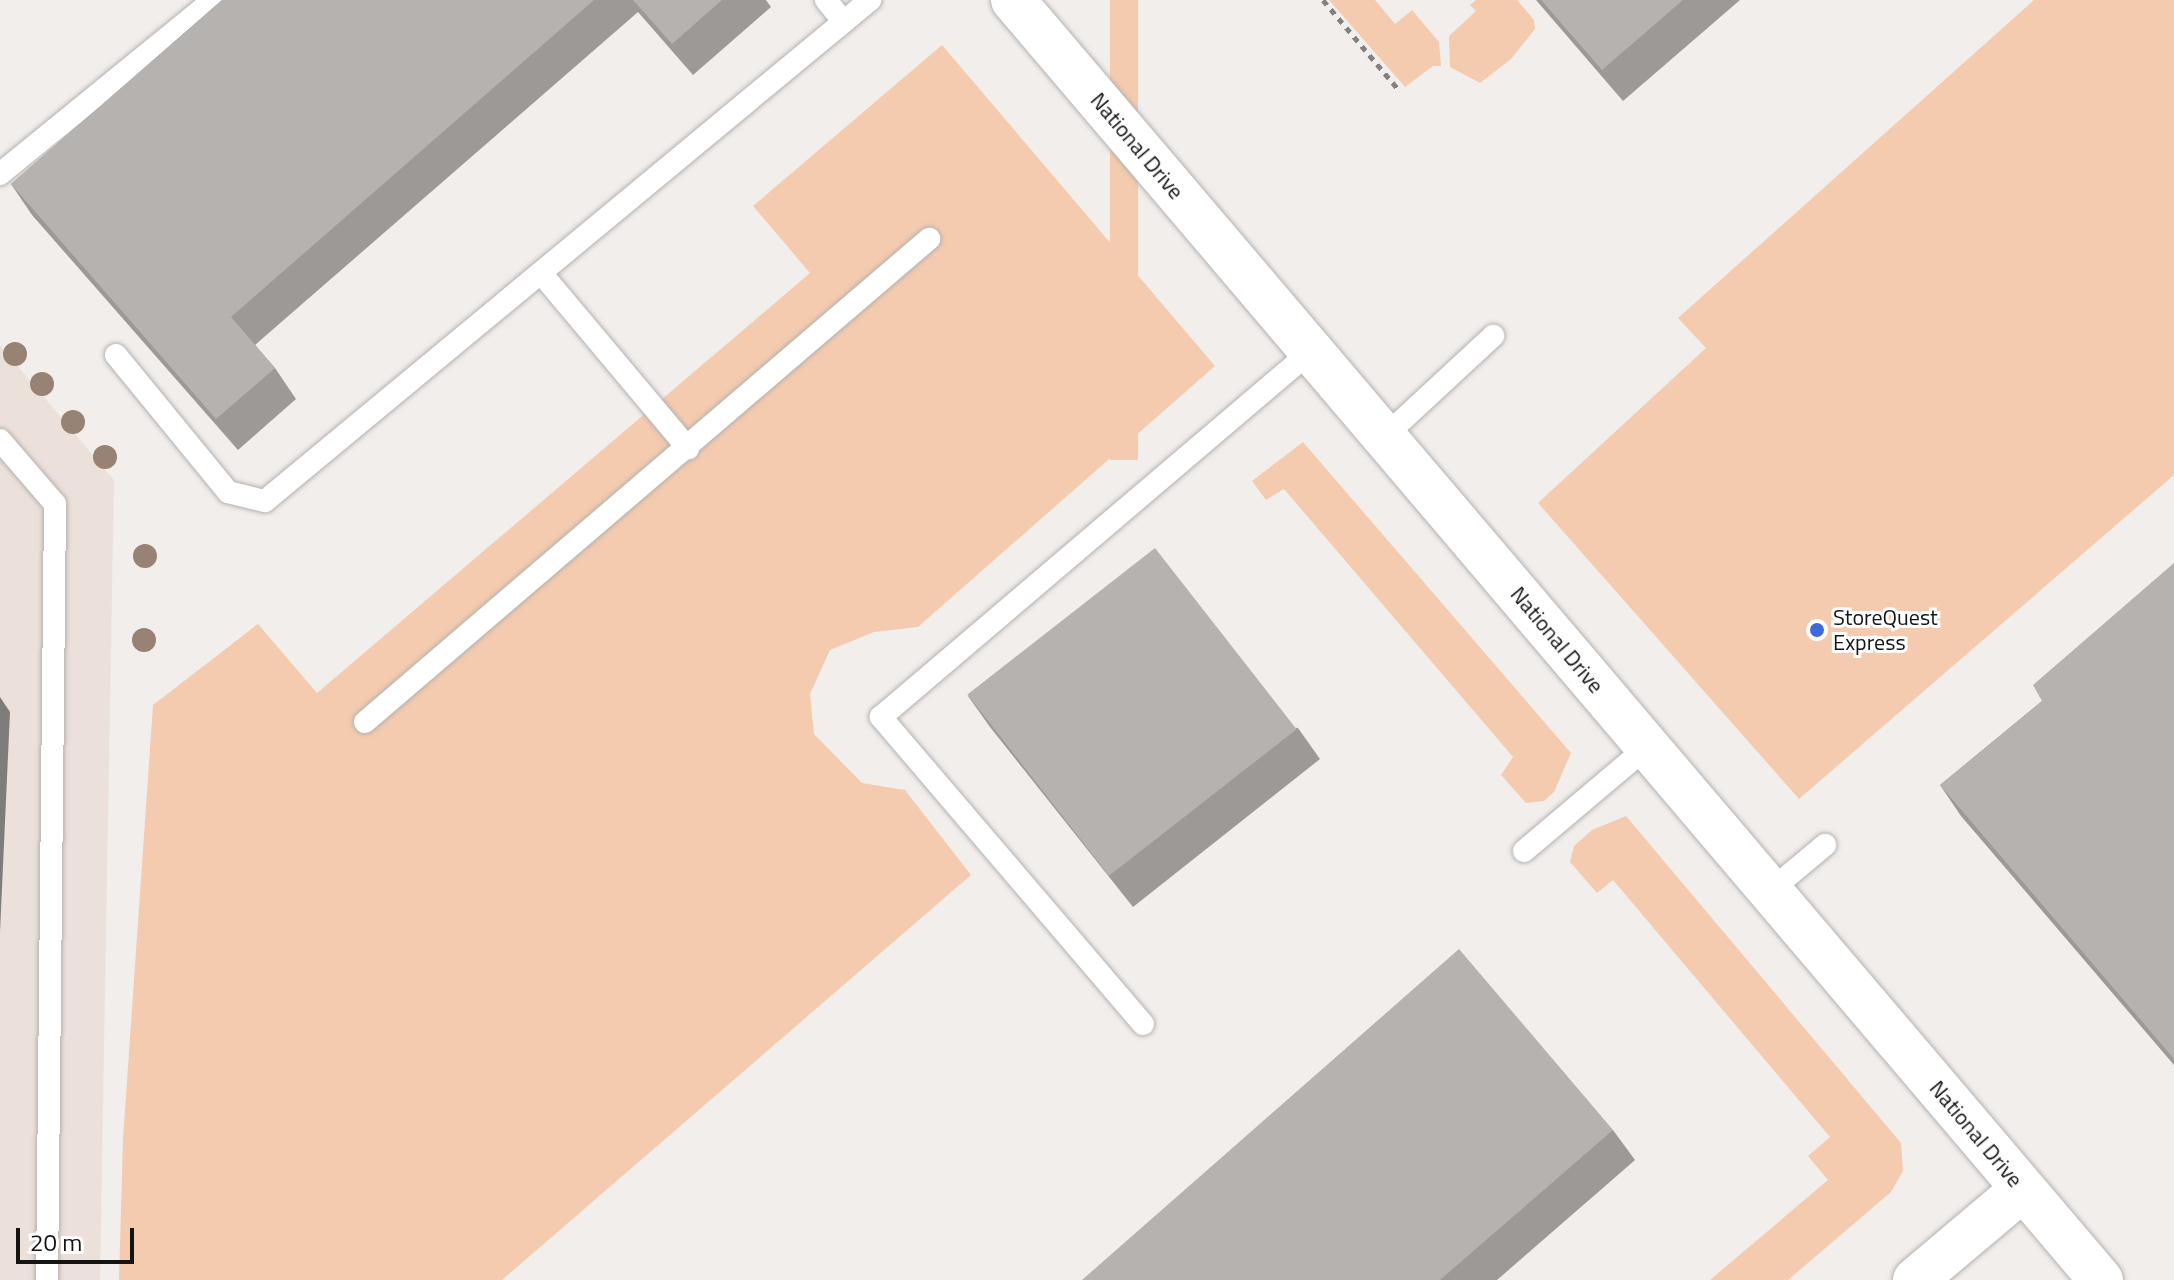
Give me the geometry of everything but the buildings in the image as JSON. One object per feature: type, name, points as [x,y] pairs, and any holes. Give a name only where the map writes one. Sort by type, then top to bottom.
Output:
[{"type":"street","name":"National Drive","points":[[1013,0],[2101,1280]]},
{"type":"street","points":[[1915,1280],[2023,1189]]},
{"type":"lane","points":[[0,174],[213,0]]},
{"type":"lane","points":[[826,0],[844,22]]},
{"type":"lane","points":[[116,355],[228,492],[265,501],[870,0]]},
{"type":"lane","points":[[365,722],[929,239]]},
{"type":"lane","points":[[541,273],[688,448]]},
{"type":"lane","points":[[1384,437],[1493,336]]},
{"type":"lane","points":[[1143,1024],[881,717],[1311,351]]},
{"type":"lane","points":[[0,440],[55,504],[47,1280]]},
{"type":"lane","points":[[1524,851],[1647,747]]},
{"type":"lane","points":[[1770,891],[1825,845]]},
{"type":"path","points":[[1323,0],[1397,88]]},
{"type":"shaded area","points":[[1110,0],[1138,0],[1138,460],[1110,460]]},
{"type":"shaded area","points":[[1329,0],[1375,0],[1395,24],[1412,10],[1439,42],[1441,66],[1433,66],[1405,87]]},
{"type":"shaded area","points":[[1476,0],[1517,0],[1534,20],[1535,29],[1511,59],[1480,83],[1450,67],[1449,36],[1476,11],[1470,5]]},
{"type":"shaded area","points":[[2034,0],[2174,0],[2174,475],[1799,799],[1538,503],[1706,348],[1678,318]]},
{"type":"shaded area","points":[[942,45],[1215,366],[918,627],[874,632],[830,650],[810,694],[814,734],[862,783],[905,790],[971,875],[502,1280],[119,1280],[123,1139],[153,705],[258,624],[317,693],[810,273],[753,206]]},
{"type":"shaded area","points":[[0,345],[114,480],[100,1280],[0,1280]]},
{"type":"shaded area","points":[[1303,442],[1571,753],[1554,792],[1544,801],[1526,803],[1501,775],[1513,757],[1284,489],[1266,500],[1252,481]]},
{"type":"shaded area","points":[[1626,816],[1901,1143],[1903,1171],[1891,1192],[1788,1280],[1710,1280],[1828,1180],[1808,1156],[1830,1137],[1613,880],[1597,893],[1570,862],[1574,846],[1592,830]]},
{"type":"place","name":"StoreQuest Express","points":[[1817,630]]}]
